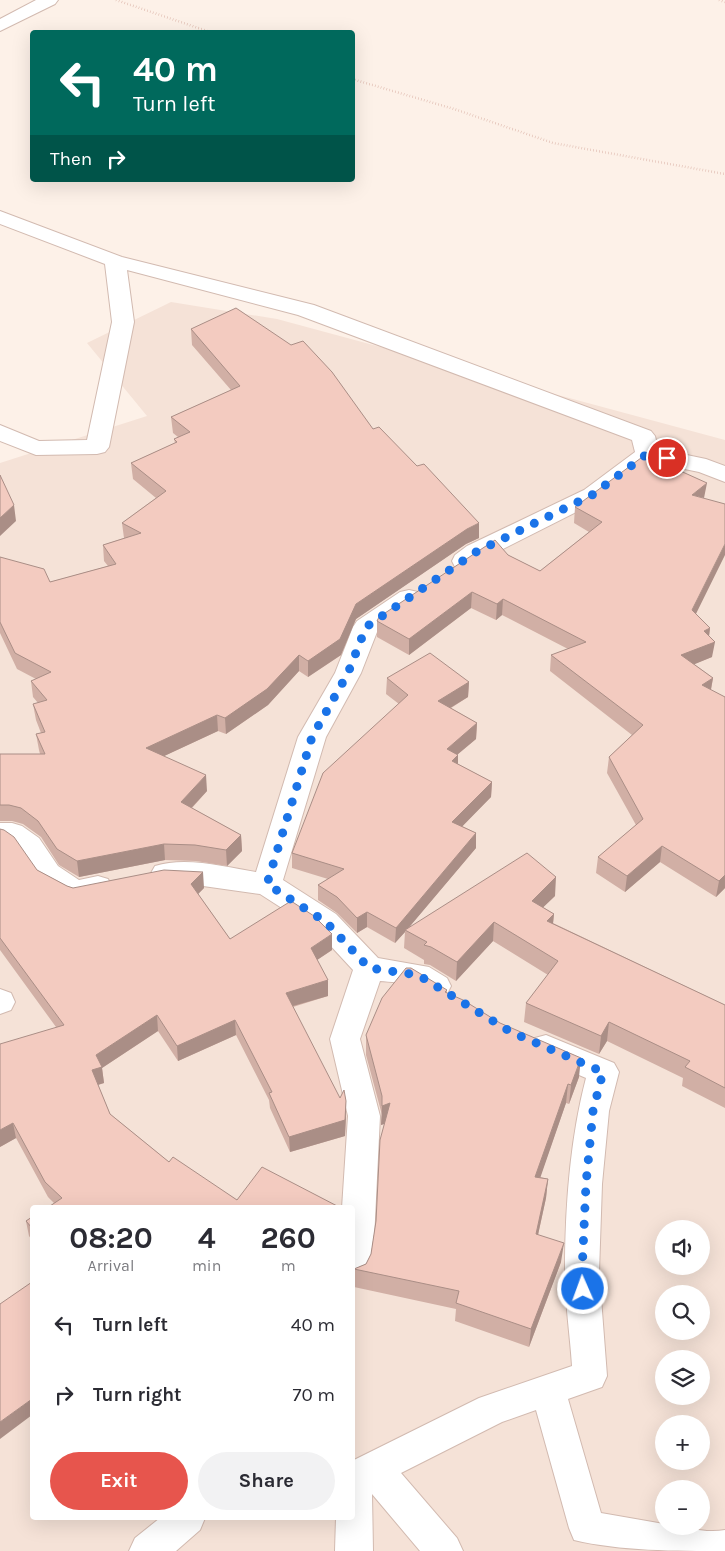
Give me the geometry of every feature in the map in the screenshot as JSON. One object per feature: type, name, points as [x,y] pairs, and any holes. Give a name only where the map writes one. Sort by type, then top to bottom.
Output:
[{"type":"street","points":[[0,26],[49,0]]},
{"type":"street","points":[[0,217],[115,261],[306,310],[642,436],[647,454]]},
{"type":"street","points":[[0,432],[36,448],[97,447],[123,322],[115,261]]},
{"type":"street","points":[[267,884],[312,737],[348,673],[366,627],[476,552],[592,495],[647,454],[706,466],[725,475]]},
{"type":"street","points":[[0,833],[12,832],[29,845],[48,874],[75,891],[117,883]]},
{"type":"street","points":[[146,877],[165,873],[196,874],[267,884],[326,922],[369,968],[418,975],[460,1001]]},
{"type":"street","points":[[355,1253],[364,1116],[345,1039],[369,968]]},
{"type":"street","points":[[360,1476],[492,1409],[590,1376],[582,1252],[593,1111],[603,1072],[520,1035]]},
{"type":"street","points":[[548,1391],[587,1528],[713,1550],[725,1548]]},
{"type":"street","points":[[354,1551],[360,1476]]},
{"type":"street","points":[[360,1476],[444,1551]]},
{"type":"street","points":[[148,1551],[185,1520]]},
{"type":"path","points":[[116,0],[204,30]]},
{"type":"path","points":[[719,0],[725,2]]},
{"type":"path","points":[[355,81],[454,109],[553,143],[725,174]]},
{"type":"shaded area","points":[[171,302],[277,319],[725,440],[725,1551],[0,1551],[0,463],[147,416],[87,343]]},
{"type":"building","points":[[236,308],[291,345],[303,341],[332,372],[373,429],[379,427],[417,466],[424,464],[479,523],[467,529],[356,604],[340,639],[308,661],[299,655],[267,689],[225,718],[217,715],[146,748],[206,775],[181,802],[241,835],[226,850],[195,845],[164,844],[77,861],[57,849],[38,821],[21,808],[0,805],[0,754],[45,754],[36,734],[45,732],[33,704],[47,700],[31,681],[51,672],[15,653],[0,622],[0,557],[44,569],[50,582],[116,564],[103,545],[141,533],[122,523],[166,491],[131,463],[177,442],[174,439],[190,432],[171,417],[240,386],[191,329]]},
{"type":"building","points":[[645,455],[707,483],[692,495],[725,504],[725,544],[692,610],[710,628],[704,631],[715,642],[681,655],[713,678],[702,685],[725,697],[725,875],[719,881],[662,846],[627,876],[598,857],[643,819],[609,757],[643,725],[551,655],[586,642],[503,599],[497,604],[472,592],[409,639],[377,621],[379,617],[495,540],[508,555],[540,571],[602,522],[575,507]]},
{"type":"building","points":[[0,475],[14,505],[0,518]]},
{"type":"building","points":[[430,653],[469,682],[438,701],[477,723],[447,749],[458,755],[452,761],[492,782],[452,822],[476,833],[396,928],[367,912],[357,918],[337,897],[318,885],[344,869],[292,853],[323,773],[408,695],[387,678]]},
{"type":"building","points":[[0,829],[14,837],[37,870],[73,888],[164,870],[203,872],[191,884],[230,939],[291,901],[314,916],[332,934],[311,948],[328,980],[286,993],[340,1098],[344,1090],[346,1101],[345,1120],[289,1137],[269,1093],[272,1092],[235,1020],[177,1046],[157,1015],[96,1055],[102,1067],[92,1070],[110,1114],[169,1162],[173,1157],[237,1200],[262,1167],[335,1205],[52,1205],[62,1198],[45,1182],[13,1123],[0,1130],[0,1044],[64,1025],[0,938]]},
{"type":"building","points":[[527,853],[556,877],[532,901],[554,914],[547,921],[725,1005],[725,1088],[685,1067],[690,1061],[609,1022],[601,1036],[526,1003],[558,961],[494,922],[457,962],[424,945],[427,942],[405,930]]},
{"type":"building","points":[[406,968],[411,968],[447,990],[445,992],[463,1000],[500,1023],[581,1058],[571,1085],[568,1084],[535,1177],[548,1179],[536,1234],[564,1243],[531,1329],[456,1303],[459,1291],[355,1269],[366,1264],[371,1254],[376,1221],[380,1140],[390,1103],[382,1106],[382,1096],[366,1035],[382,998]]},
{"type":"building","points":[[30,1283],[30,1400],[0,1422],[0,1304]]},
{"type":"route","points":[[583,1289],[586,1184],[593,1111],[603,1072],[511,1032],[418,975],[369,968],[326,922],[267,884],[312,737],[348,673],[366,627],[476,552],[592,495],[647,454],[667,458]]}]
